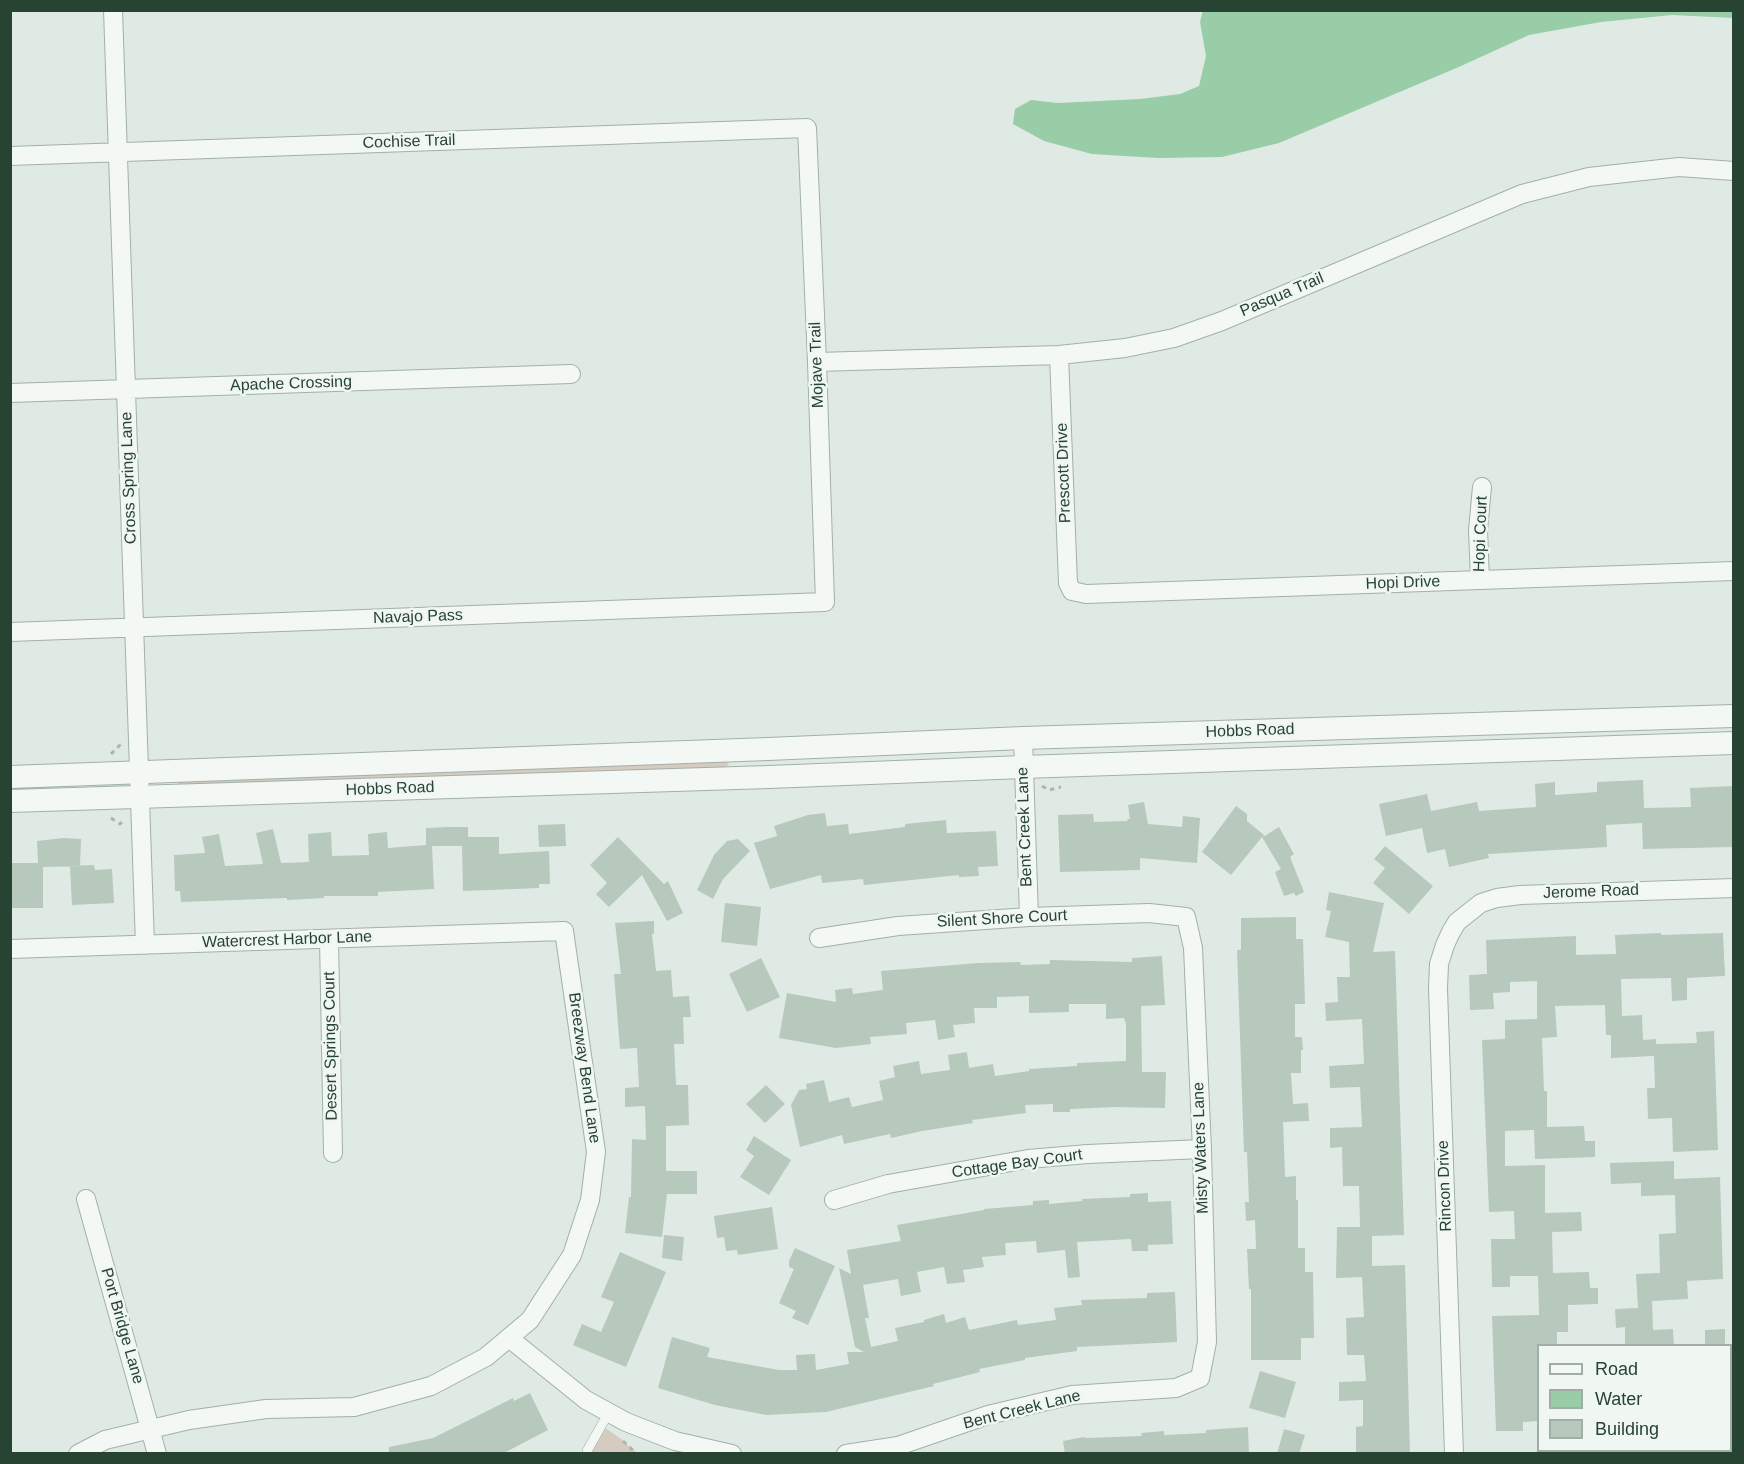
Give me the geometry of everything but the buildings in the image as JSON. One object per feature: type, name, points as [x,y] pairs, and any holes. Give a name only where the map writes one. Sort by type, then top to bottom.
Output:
[{"type":"street","name":"Cross Spring Lane","points":[[113,10],[145,945]]},
{"type":"street","name":"Cochise Trail","points":[[10,156],[807,128]]},
{"type":"street","name":"Mojave Trail","points":[[807,128],[825,603]]},
{"type":"street","name":"Pasqua Trail","points":[[817,362],[1059,355],[1125,348],[1174,338],[1222,321],[1522,194],[1589,177],[1668,168],[1734,171]]},
{"type":"street","name":"Prescott Drive","points":[[1059,355],[1068,583],[1072,591]]},
{"type":"street","name":"Apache Crossing","points":[[10,393],[572,374]]},
{"type":"street","name":"Hopi Court","points":[[1480,580],[1478,530],[1482,487]]},
{"type":"street","name":"Hopi Drive","points":[[1072,591],[1086,594],[1734,571]]},
{"type":"street","name":"Navajo Pass","points":[[10,632],[825,603]]},
{"type":"street","name":"Hobbs Road","points":[[10,777],[1023,738],[1734,716]]},
{"type":"street","name":"Bent Creek Lane","points":[[1023,738],[1029,917]]},
{"type":"street","name":"Hobbs Road","points":[[10,801],[1734,743]]},
{"type":"street","points":[[768,749],[769,777]]},
{"type":"street","name":"Jerome Road","points":[[1456,922],[1481,903],[1520,895],[1734,888]]},
{"type":"street","name":"Silent Shore Court","points":[[819,938],[898,926],[1029,917],[1149,913],[1186,917]]},
{"type":"street","name":"Misty Waters Lane","points":[[1186,917],[1193,948],[1202,1149],[1207,1342],[1200,1378]]},
{"type":"street","name":"Rincon Drive","points":[[1454,1454],[1438,989],[1439,964],[1456,922]]},
{"type":"street","name":"Watercrest Harbor Lane","points":[[10,949],[564,931]]},
{"type":"street","name":"Breezway Bend Lane","points":[[78,1454],[105,1440],[189,1420],[266,1408],[354,1407],[431,1386],[486,1357],[530,1320],[572,1255],[590,1200],[596,1152],[564,931]]},
{"type":"street","name":"Desert Springs Court","points":[[329,939],[333,1153]]},
{"type":"street","name":"Cottage Bay Court","points":[[834,1200],[888,1184],[1028,1159],[1202,1149]]},
{"type":"street","name":"Port Bridge Lane","points":[[86,1199],[157,1454]]},
{"type":"street","points":[[508,1338],[586,1400],[626,1422],[675,1441],[732,1454]]},
{"type":"street","name":"Bent Creek Lane","points":[[846,1454],[899,1450],[988,1415],[1072,1395],[1176,1388],[1200,1378]]},
{"type":"lane","points":[[587,1451],[609,1412]]},
{"type":"shaded area","points":[[727,762],[729,765],[725,767],[709,770],[178,784],[178,782]]},
{"type":"shaded area","points":[[601,1425],[621,1439],[637,1453],[585,1454]]},
{"type":"water","points":[[1203,10],[1733,10],[1734,18],[1672,15],[1601,22],[1529,35],[1279,143],[1222,157],[1158,158],[1092,154],[1044,141],[1013,124],[1015,109],[1031,100],[1058,103],[1140,99],[1180,94],[1199,86],[1206,56],[1200,22]]}]
